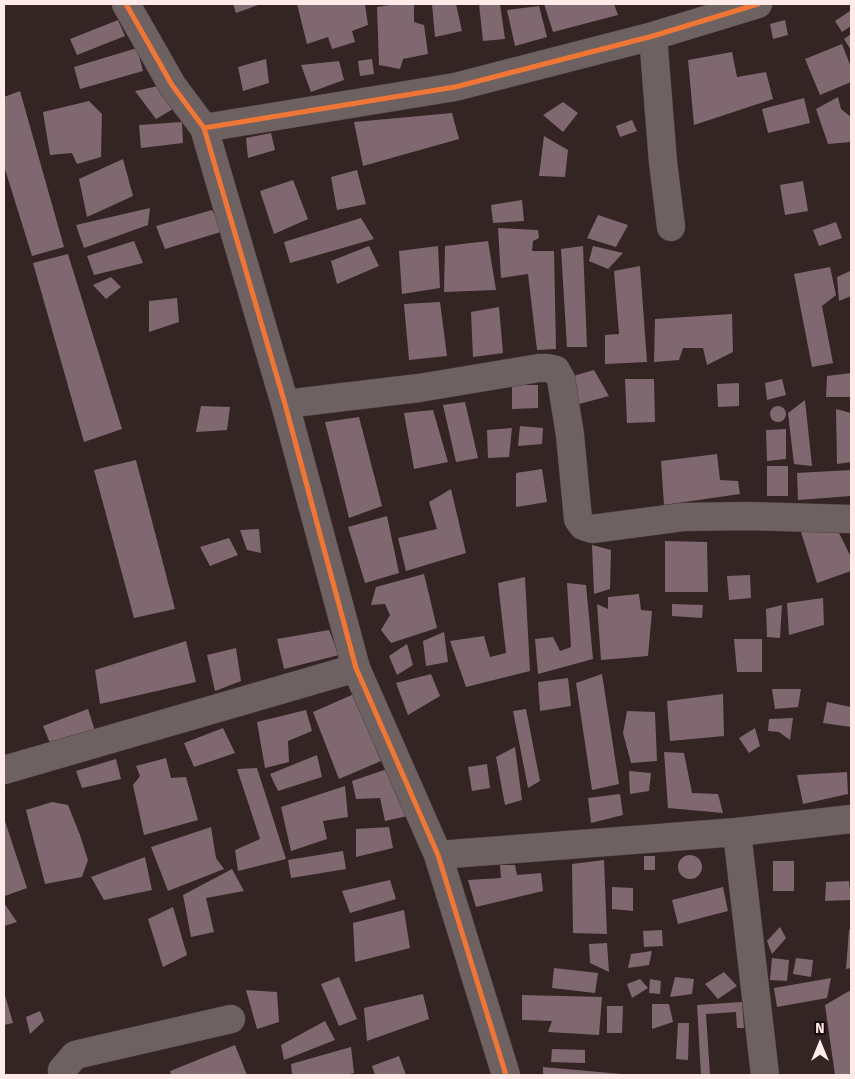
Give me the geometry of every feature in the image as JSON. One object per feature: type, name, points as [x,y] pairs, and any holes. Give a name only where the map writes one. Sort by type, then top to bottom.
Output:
[{"type":"street","points":[[126,4],[172,85],[204,128],[285,404],[356,668],[438,855],[506,1075]]},
{"type":"street","points":[[204,128],[455,87],[652,36],[758,4]]},
{"type":"street","points":[[652,36],[663,162],[671,227]]},
{"type":"street","points":[[285,404],[419,388],[547,368],[556,370],[561,379],[570,435],[578,519],[582,526],[592,529],[683,517],[747,516],[851,519]]},
{"type":"street","points":[[4,770],[356,668]]},
{"type":"street","points":[[438,855],[738,832],[851,819]]},
{"type":"street","points":[[738,832],[765,1075]]},
{"type":"street","points":[[62,1075],[62,1070],[75,1055],[231,1019]]},
{"type":"building","points":[[233,4],[261,4],[236,13]]},
{"type":"building","points":[[297,4],[365,4],[368,25],[352,31],[355,42],[332,49],[328,37],[307,44]]},
{"type":"building","points":[[414,4],[414,22],[424,25],[428,54],[403,59],[400,69],[379,65],[377,7]]},
{"type":"building","points":[[432,4],[456,4],[462,31],[435,37]]},
{"type":"building","points":[[479,4],[500,4],[505,39],[483,41]]},
{"type":"building","points":[[544,4],[614,4],[618,15],[553,32]]},
{"type":"building","points":[[539,6],[547,37],[515,46],[507,10]]},
{"type":"building","points":[[850,11],[851,26],[842,32],[835,21]]},
{"type":"building","points":[[118,20],[125,36],[77,55],[70,39]]},
{"type":"building","points":[[785,20],[788,35],[773,39],[770,24]]},
{"type":"building","points":[[851,34],[851,50],[844,39]]},
{"type":"building","points":[[842,44],[851,67],[851,82],[820,95],[805,59]]},
{"type":"building","points":[[137,48],[143,71],[80,89],[74,67]]},
{"type":"building","points":[[732,52],[737,77],[766,72],[773,99],[694,125],[688,60]]},
{"type":"building","points":[[266,59],[269,83],[243,91],[238,67]]},
{"type":"building","points":[[372,59],[374,74],[360,76],[358,61]]},
{"type":"building","points":[[339,61],[344,80],[311,92],[301,65]]},
{"type":"building","points":[[158,86],[173,109],[156,119],[135,91]]},
{"type":"building","points":[[20,91],[64,247],[32,256],[4,166],[4,97]]},
{"type":"building","points":[[838,97],[841,109],[851,117],[851,142],[828,144],[816,109]]},
{"type":"building","points":[[804,98],[810,123],[768,133],[762,109]]},
{"type":"building","points":[[89,101],[102,114],[101,157],[77,164],[72,153],[50,155],[43,112]]},
{"type":"building","points":[[563,102],[578,113],[563,132],[543,115]]},
{"type":"building","points":[[452,113],[459,139],[363,166],[354,122]]},
{"type":"building","points":[[632,120],[637,131],[620,137],[616,126]]},
{"type":"building","points":[[182,122],[183,143],[141,148],[139,125]]},
{"type":"building","points":[[271,133],[275,150],[248,158],[246,138]]},
{"type":"building","points":[[544,136],[568,150],[565,177],[539,176]]},
{"type":"building","points":[[123,159],[133,196],[87,217],[79,179]]},
{"type":"building","points":[[357,170],[366,204],[337,210],[331,177]]},
{"type":"building","points":[[293,180],[308,219],[274,234],[260,191]]},
{"type":"building","points":[[803,181],[808,211],[785,215],[780,185]]},
{"type":"building","points":[[522,200],[524,221],[493,223],[491,205]]},
{"type":"building","points":[[150,208],[148,225],[84,248],[76,225]]},
{"type":"building","points":[[212,210],[224,231],[165,249],[156,226]]},
{"type":"building","points":[[598,215],[628,225],[616,247],[587,238]]},
{"type":"building","points":[[361,218],[374,239],[290,263],[284,242]]},
{"type":"building","points":[[836,222],[842,238],[819,246],[813,230]]},
{"type":"building","points":[[498,228],[538,230],[539,238],[533,241],[532,251],[554,251],[556,349],[537,350],[528,274],[501,278]]},
{"type":"building","points":[[134,241],[143,263],[94,275],[87,256]]},
{"type":"building","points":[[488,241],[496,290],[444,292],[445,246]]},
{"type":"building","points":[[369,246],[379,266],[337,284],[331,261]]},
{"type":"building","points":[[438,246],[440,288],[402,294],[399,251]]},
{"type":"building","points":[[583,246],[587,347],[567,347],[561,249]]},
{"type":"building","points":[[593,246],[623,253],[608,269],[589,261]]},
{"type":"building","points":[[68,254],[122,429],[84,442],[33,263]]},
{"type":"building","points":[[640,266],[647,362],[605,364],[605,335],[619,334],[614,271]]},
{"type":"building","points":[[830,267],[836,295],[822,306],[833,363],[812,367],[794,274]]},
{"type":"building","points":[[850,271],[851,296],[839,301],[837,277]]},
{"type":"building","points":[[111,277],[121,287],[106,299],[93,285]]},
{"type":"building","points":[[177,298],[179,322],[149,332],[149,301]]},
{"type":"building","points":[[440,302],[447,356],[409,360],[404,304]]},
{"type":"building","points":[[499,307],[503,353],[473,357],[471,312]]},
{"type":"building","points":[[732,314],[733,352],[707,365],[703,348],[683,348],[679,360],[654,362],[655,319]]},
{"type":"building","points":[[594,370],[609,396],[579,404],[570,377]]},
{"type":"building","points":[[851,373],[851,397],[826,397],[827,376]]},
{"type":"building","points":[[625,379],[654,379],[655,422],[627,423]]},
{"type":"building","points":[[782,379],[786,395],[767,400],[765,383]]},
{"type":"building","points":[[739,383],[739,406],[718,407],[717,384]]},
{"type":"building","points":[[512,385],[538,385],[538,408],[512,409]]},
{"type":"building","points":[[805,400],[812,466],[794,464],[788,413]]},
{"type":"building","points":[[465,402],[478,458],[456,462],[443,405]]},
{"type":"building","points":[[201,406],[230,407],[227,430],[196,432]]},
{"type":"building","points":[[775,406],[781,406],[786,411],[784,420],[775,422],[770,417],[770,411]]},
{"type":"building","points":[[836,409],[851,413],[851,462],[837,464]]},
{"type":"building","points":[[433,410],[448,462],[414,469],[404,413]]},
{"type":"building","points":[[359,417],[382,506],[349,518],[325,422]]},
{"type":"building","points":[[520,426],[543,428],[542,444],[518,446]]},
{"type":"building","points":[[512,428],[509,457],[488,458],[487,430]]},
{"type":"building","points":[[786,429],[786,459],[767,461],[766,430]]},
{"type":"building","points":[[717,454],[720,480],[738,481],[740,494],[664,505],[661,461]]},
{"type":"building","points":[[136,460],[175,609],[134,618],[94,470]]},
{"type":"building","points":[[767,466],[788,466],[788,496],[767,496]]},
{"type":"building","points":[[542,469],[547,502],[516,507],[516,473]]},
{"type":"building","points":[[851,470],[851,496],[798,500],[797,473]]},
{"type":"building","points":[[451,489],[466,553],[406,571],[398,538],[437,529],[429,502]]},
{"type":"building","points":[[387,516],[399,573],[365,583],[348,527]]},
{"type":"building","points":[[259,529],[261,553],[247,550],[240,530]]},
{"type":"building","points":[[838,531],[851,557],[851,571],[817,583],[801,532]]},
{"type":"building","points":[[229,538],[238,555],[210,566],[200,547]]},
{"type":"building","points":[[665,541],[707,542],[708,592],[665,592]]},
{"type":"building","points":[[592,545],[611,550],[610,589],[594,594]]},
{"type":"building","points":[[424,574],[437,628],[391,643],[381,630],[390,615],[385,604],[371,605],[376,587]]},
{"type":"building","points":[[750,575],[751,598],[729,600],[727,576]]},
{"type":"building","points":[[525,577],[530,671],[466,687],[450,641],[484,636],[490,657],[506,653],[498,583]]},
{"type":"building","points":[[567,583],[586,585],[593,659],[538,674],[535,639],[553,637],[560,651],[571,647]]},
{"type":"building","points":[[639,594],[641,610],[652,611],[648,656],[601,660],[597,604],[608,609],[608,597]]},
{"type":"building","points":[[823,598],[824,625],[789,635],[787,603]]},
{"type":"building","points":[[672,604],[703,605],[702,618],[672,616]]},
{"type":"building","points":[[782,605],[780,638],[767,637],[766,609]]},
{"type":"building","points":[[329,630],[339,655],[284,669],[277,639]]},
{"type":"building","points":[[444,632],[448,662],[426,666],[423,641]]},
{"type":"building","points":[[734,639],[762,639],[762,672],[737,672]]},
{"type":"building","points":[[186,641],[196,682],[100,704],[95,670]]},
{"type":"building","points":[[407,644],[413,665],[397,675],[389,656]]},
{"type":"building","points":[[236,648],[241,681],[215,691],[207,655]]},
{"type":"building","points":[[431,674],[440,696],[408,715],[396,683]]},
{"type":"building","points":[[602,674],[619,784],[592,790],[576,683]]},
{"type":"building","points":[[568,678],[571,706],[540,711],[538,682]]},
{"type":"building","points":[[772,689],[801,689],[798,707],[775,709]]},
{"type":"building","points":[[354,694],[381,761],[339,779],[313,712]]},
{"type":"building","points":[[723,694],[724,736],[670,741],[667,701]]},
{"type":"building","points":[[827,702],[851,707],[851,727],[823,723]]},
{"type":"building","points":[[88,709],[95,731],[50,743],[43,726]]},
{"type":"building","points":[[526,709],[540,781],[528,788],[513,711]]},
{"type":"building","points":[[306,710],[312,731],[288,741],[289,762],[265,768],[257,722]]},
{"type":"building","points":[[627,711],[655,712],[657,761],[631,763],[623,733]]},
{"type":"building","points":[[793,718],[790,740],[779,732],[768,731],[769,719]]},
{"type":"building","points":[[223,728],[235,753],[194,767],[184,743]]},
{"type":"building","points":[[755,728],[760,746],[749,753],[739,738]]},
{"type":"building","points":[[515,747],[522,800],[505,805],[496,757]]},
{"type":"building","points":[[664,752],[684,753],[692,793],[718,794],[723,813],[668,808]]},
{"type":"building","points":[[317,755],[322,777],[278,791],[270,774]]},
{"type":"building","points":[[166,758],[171,778],[186,777],[198,820],[144,835],[133,785],[140,776],[136,766]]},
{"type":"building","points":[[116,759],[121,779],[82,788],[76,771]]},
{"type":"building","points":[[487,764],[490,788],[472,791],[468,767]]},
{"type":"building","points":[[257,768],[286,859],[238,871],[235,850],[260,839],[237,769]]},
{"type":"building","points":[[387,769],[412,815],[385,821],[380,798],[356,799],[352,781]]},
{"type":"building","points":[[629,771],[651,773],[649,791],[630,794]]},
{"type":"building","points":[[847,772],[848,794],[803,804],[797,775]]},
{"type":"building","points":[[345,786],[348,817],[323,821],[327,839],[291,851],[281,807]]},
{"type":"building","points":[[620,794],[623,815],[591,823],[588,798]]},
{"type":"building","points":[[52,802],[68,805],[88,860],[82,877],[45,884],[26,810]]},
{"type":"building","points":[[4,818],[27,888],[5,896],[4,892]]},
{"type":"building","points":[[211,827],[216,858],[224,869],[168,891],[151,847]]},
{"type":"building","points":[[389,827],[393,848],[356,857],[356,829]]},
{"type":"building","points":[[343,851],[346,869],[291,878],[288,860]]},
{"type":"building","points":[[690,855],[699,858],[702,867],[699,876],[690,879],[681,876],[678,867],[681,858]]},
{"type":"building","points":[[644,856],[655,856],[655,870],[644,870]]},
{"type":"building","points":[[145,857],[152,890],[104,900],[91,877]]},
{"type":"building","points":[[604,860],[607,934],[573,933],[572,864]]},
{"type":"building","points":[[773,861],[794,861],[794,891],[773,891]]},
{"type":"building","points":[[500,865],[515,865],[517,875],[541,873],[543,891],[476,907],[468,880],[501,878]]},
{"type":"building","points":[[232,869],[244,891],[206,898],[214,932],[191,937],[183,895]]},
{"type":"building","points":[[390,880],[396,899],[350,913],[342,891]]},
{"type":"building","points":[[849,881],[851,900],[825,901],[826,882]]},
{"type":"building","points":[[612,887],[633,888],[633,911],[612,909]]},
{"type":"building","points":[[723,887],[728,911],[678,924],[672,900]]},
{"type":"building","points":[[4,903],[17,922],[4,926]]},
{"type":"building","points":[[173,907],[187,955],[163,967],[148,919]]},
{"type":"building","points":[[404,910],[410,948],[355,962],[353,923]]},
{"type":"building","points":[[780,927],[786,938],[772,954],[767,941]]},
{"type":"building","points":[[662,930],[663,946],[644,947],[643,931]]},
{"type":"building","points":[[849,930],[851,930],[851,968],[846,969]]},
{"type":"building","points":[[607,943],[609,972],[590,963],[589,944]]},
{"type":"building","points":[[652,951],[649,965],[628,968],[631,954]]},
{"type":"building","points":[[772,958],[789,960],[787,981],[770,980]]},
{"type":"building","points":[[796,958],[813,960],[811,977],[793,974]]},
{"type":"building","points":[[554,968],[598,973],[595,993],[552,988]]},
{"type":"building","points":[[724,972],[737,986],[718,999],[705,984]]},
{"type":"building","points":[[339,977],[357,1019],[339,1026],[321,984]]},
{"type":"building","points":[[675,977],[694,979],[692,994],[670,997]]},
{"type":"building","points":[[831,978],[827,998],[777,1007],[774,988]]},
{"type":"building","points":[[640,979],[648,988],[632,998],[627,984]]},
{"type":"building","points":[[650,979],[661,981],[660,994],[649,993]]},
{"type":"building","points":[[246,990],[277,992],[279,1022],[257,1029]]},
{"type":"building","points":[[851,990],[851,1075],[835,1075],[825,1005]]},
{"type":"building","points":[[4,992],[13,1023],[4,1025]]},
{"type":"building","points":[[423,994],[429,1019],[367,1041],[364,1008]]},
{"type":"building","points":[[522,995],[602,997],[599,1035],[548,1032],[552,1021],[522,1020]]},
{"type":"building","points":[[742,1002],[744,1028],[737,1028],[736,1012],[706,1014],[710,1075],[701,1075],[697,1005]]},
{"type":"building","points":[[652,1004],[669,1004],[673,1022],[652,1029]]},
{"type":"building","points":[[607,1006],[623,1006],[622,1033],[607,1033]]},
{"type":"building","points":[[40,1011],[44,1021],[30,1034],[26,1017]]},
{"type":"building","points":[[325,1021],[335,1040],[284,1060],[281,1045]]},
{"type":"building","points":[[678,1023],[689,1023],[688,1060],[676,1059]]},
{"type":"building","points":[[235,1045],[247,1075],[171,1075],[170,1071]]},
{"type":"building","points":[[351,1047],[354,1073],[345,1075],[292,1075],[291,1064]]},
{"type":"building","points":[[552,1049],[585,1050],[585,1063],[551,1062]]},
{"type":"building","points":[[399,1056],[406,1075],[375,1075],[372,1066]]},
{"type":"building","points":[[543,1067],[622,1074],[622,1075],[543,1075]]},
{"type":"cycle path","points":[[126,4],[172,85],[204,128],[455,87],[653,36],[758,4]]},
{"type":"cycle path","points":[[204,128],[285,404],[356,668],[438,855],[506,1075]]}]
